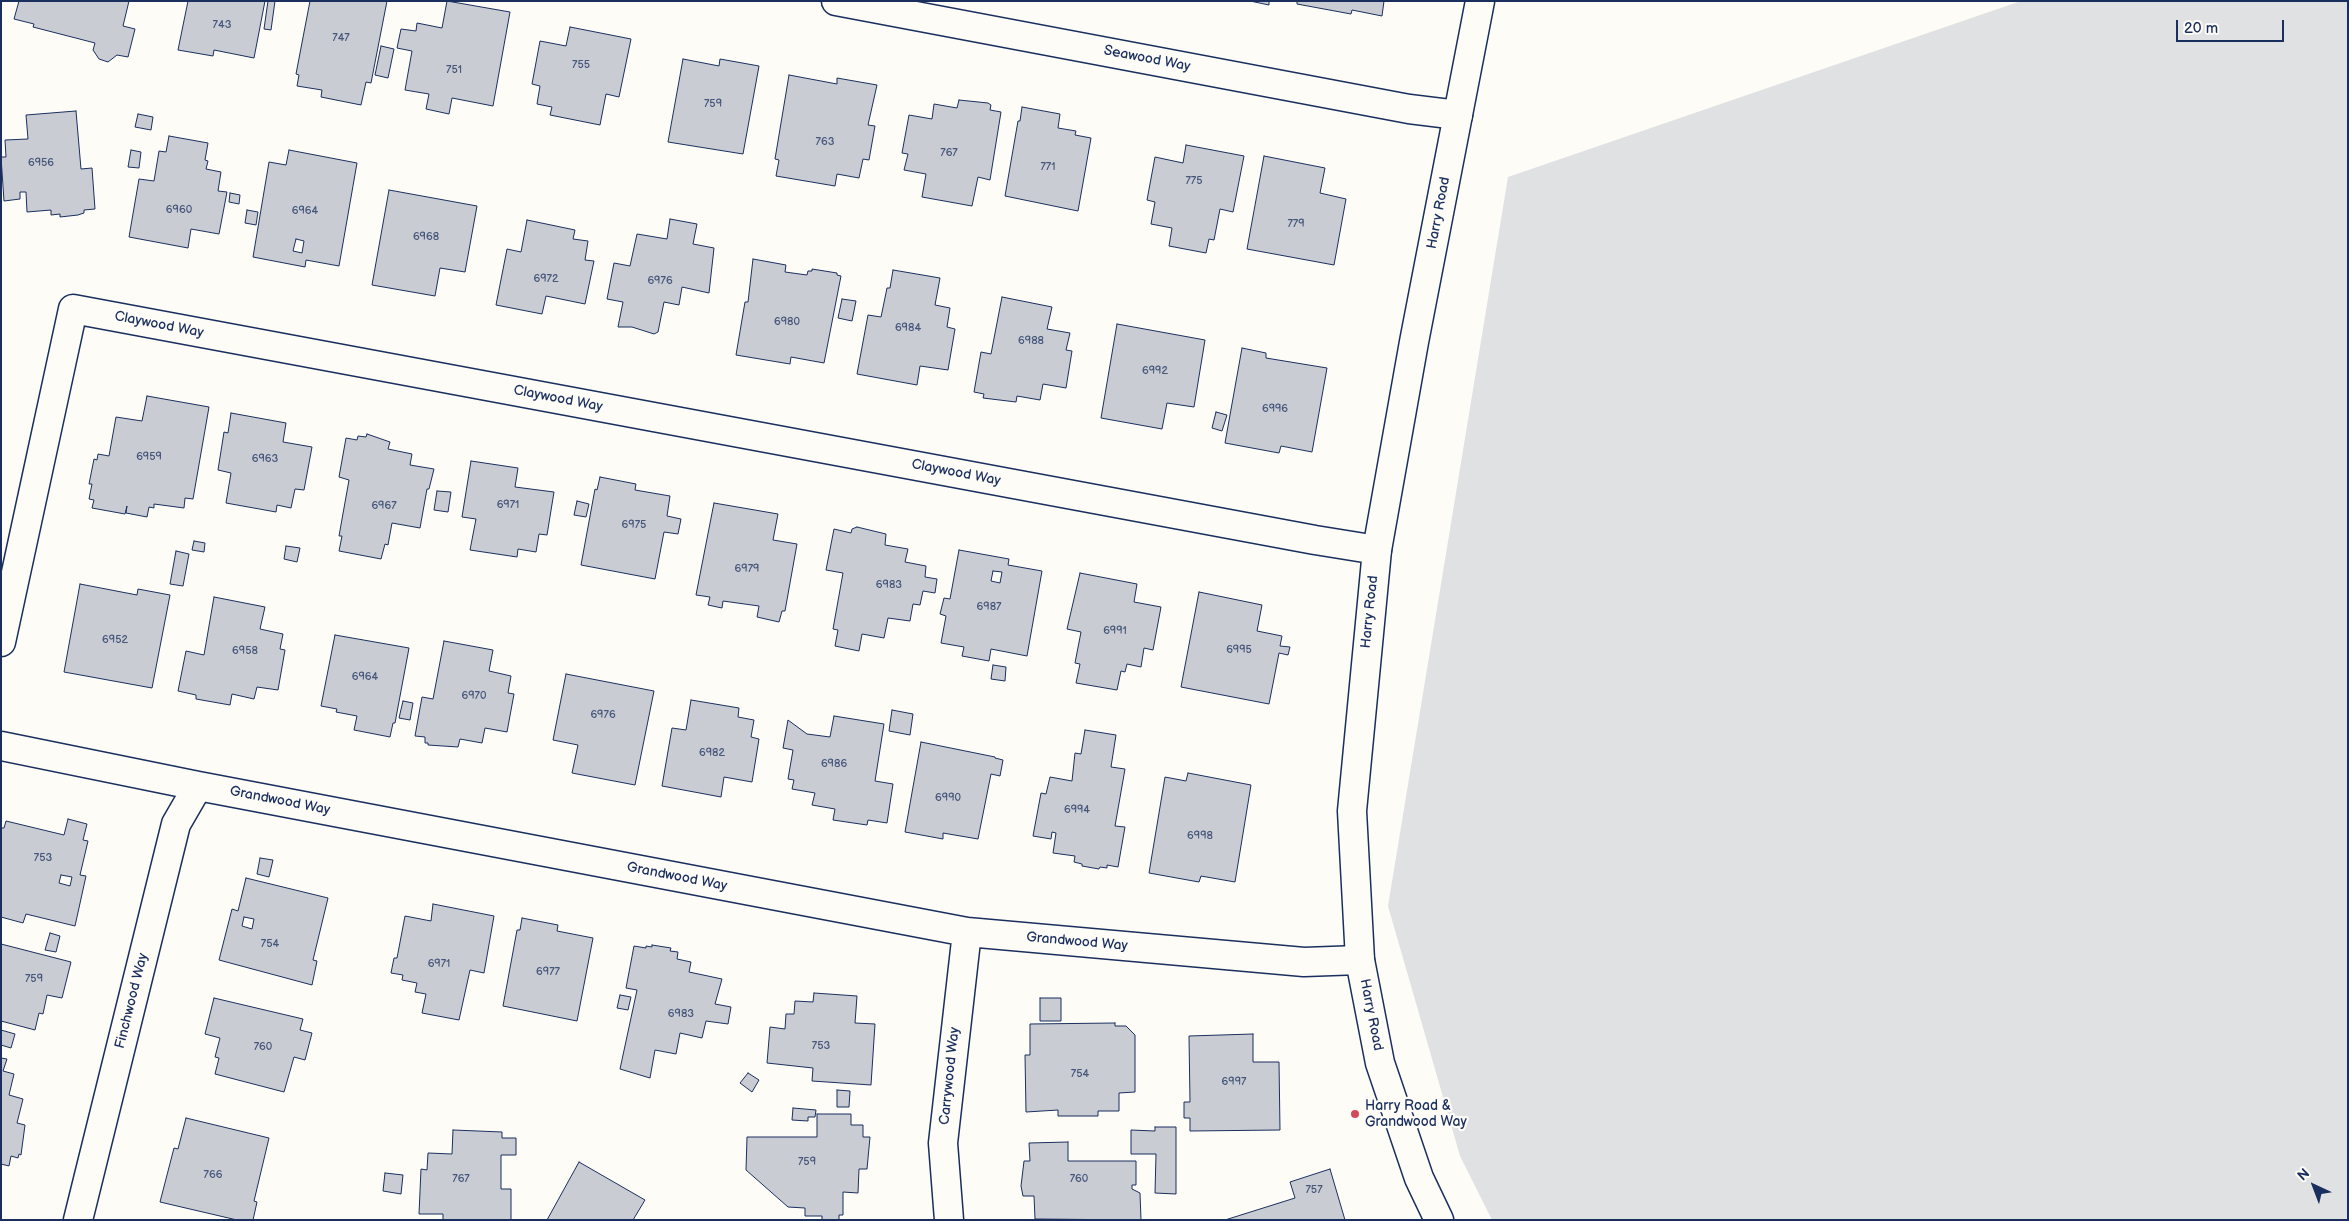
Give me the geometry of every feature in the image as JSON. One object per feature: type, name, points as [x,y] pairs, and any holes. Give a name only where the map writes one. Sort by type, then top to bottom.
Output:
[{"type":"street","name":"Seawood Way","points":[[836,1],[1409,110],[1458,115]]},
{"type":"street","name":"Harry Road","points":[[1439,1220],[1418,1178],[1380,1063],[1360,960],[1352,811],[1377,550],[1480,1]]},
{"type":"street","name":"Claywood Way","points":[[1,642],[73,309],[1295,537],[1377,550]]},
{"type":"street","name":"Grandwood Way","points":[[1,746],[198,786],[967,932],[1304,962],[1360,960]]},
{"type":"street","name":"Finchwood Way","points":[[78,1220],[176,824],[198,786]]},
{"type":"street","name":"Carrywood Way","points":[[949,1220],[943,1143],[967,932]]},
{"type":"shaded area","points":[[2021,1],[2348,1],[2348,1220],[1492,1220],[1460,1156],[1388,906],[1508,177]]},
{"type":"building","points":[[19,1],[129,1],[123,26],[135,29],[128,57],[117,55],[108,62],[99,59],[93,50],[95,43],[33,27],[34,24],[14,19]]},
{"type":"building","points":[[188,1],[265,1],[254,58],[214,50],[213,56],[178,50]]},
{"type":"building","points":[[268,1],[275,1],[271,30],[264,29]]},
{"type":"building","points":[[310,1],[387,1],[371,83],[366,82],[361,105],[321,97],[322,90],[297,86],[299,75],[296,74]]},
{"type":"building","points":[[447,1],[510,12],[493,106],[452,98],[449,114],[426,109],[429,94],[405,90],[412,51],[397,48],[401,29],[416,31],[417,23],[442,28]]},
{"type":"building","points":[[1250,1],[1269,1],[1269,5]]},
{"type":"building","points":[[1297,1],[1384,1],[1382,16],[1352,10],[1351,14],[1297,4]]},
{"type":"building","points":[[570,27],[631,39],[619,97],[606,94],[600,125],[550,115],[552,107],[537,104],[540,86],[532,84],[540,41],[566,46]]},
{"type":"building","points":[[381,46],[394,49],[388,78],[375,75]]},
{"type":"building","points":[[683,59],[719,66],[720,59],[759,66],[743,154],[668,142]]},
{"type":"building","points":[[789,75],[837,84],[837,78],[877,85],[868,125],[875,126],[869,160],[863,159],[859,178],[837,174],[835,186],[776,176],[779,160],[775,159]]},
{"type":"building","points":[[959,100],[988,103],[991,105],[990,110],[1001,112],[990,180],[978,177],[972,206],[922,197],[926,174],[904,170],[908,154],[902,153],[909,115],[932,119],[934,104],[957,108]]},
{"type":"building","points":[[1022,107],[1060,114],[1058,128],[1076,131],[1075,135],[1091,138],[1078,211],[1005,196]]},
{"type":"building","points":[[76,111],[81,169],[92,168],[95,209],[84,210],[84,213],[78,215],[60,217],[60,214],[51,215],[51,210],[27,212],[26,192],[20,192],[20,199],[4,201],[1,157],[6,157],[5,140],[28,139],[26,115]]},
{"type":"building","points":[[138,114],[153,117],[151,130],[135,127]]},
{"type":"building","points":[[169,136],[208,143],[205,160],[208,161],[206,169],[221,172],[218,191],[227,192],[219,234],[191,229],[188,248],[129,237],[139,179],[154,181],[159,151],[166,152]]},
{"type":"building","points":[[1186,145],[1244,156],[1233,212],[1220,209],[1214,240],[1209,239],[1206,253],[1169,246],[1172,228],[1151,224],[1155,202],[1147,200],[1155,157],[1183,163]]},
{"type":"building","points":[[131,150],[141,152],[139,168],[128,167]]},
{"type":"building","points":[[289,150],[357,163],[339,266],[306,260],[305,267],[253,257],[269,162],[286,165]],"holes":[[[296,239],[304,241],[302,253],[293,251]]]},
{"type":"building","points":[[1264,156],[1325,168],[1320,193],[1346,199],[1334,265],[1247,249]]},
{"type":"building","points":[[389,190],[477,206],[465,272],[440,268],[435,296],[372,285]]},
{"type":"building","points":[[230,193],[240,195],[239,204],[229,202]]},
{"type":"building","points":[[247,210],[258,212],[256,225],[245,223]]},
{"type":"building","points":[[670,219],[697,224],[693,244],[714,248],[709,293],[682,287],[679,305],[664,302],[658,332],[654,334],[632,327],[618,327],[623,302],[607,299],[614,263],[630,266],[637,234],[667,239]]},
{"type":"building","points":[[527,220],[575,230],[573,239],[588,241],[585,260],[594,261],[585,304],[546,296],[542,314],[496,305],[507,249],[521,252]]},
{"type":"building","points":[[753,259],[786,265],[785,272],[807,275],[808,271],[812,271],[812,269],[837,273],[837,275],[841,276],[824,363],[791,357],[790,364],[736,355],[745,302],[748,302]]},
{"type":"building","points":[[893,270],[940,278],[935,305],[950,308],[947,327],[955,329],[948,370],[920,366],[917,385],[857,374],[868,315],[881,317],[887,288],[890,288]]},
{"type":"building","points":[[1002,297],[1052,307],[1047,329],[1070,333],[1066,350],[1072,351],[1066,388],[1043,384],[1040,400],[1017,396],[1016,402],[983,398],[984,394],[974,392],[981,352],[991,354]]},
{"type":"building","points":[[842,299],[856,301],[852,321],[838,318]]},
{"type":"building","points":[[1117,324],[1205,340],[1194,407],[1167,403],[1162,429],[1101,418]]},
{"type":"building","points":[[1242,348],[1266,353],[1266,358],[1327,368],[1312,452],[1281,446],[1279,453],[1225,443]]},
{"type":"building","points":[[147,396],[209,407],[193,499],[185,498],[184,508],[154,504],[154,508],[149,507],[147,517],[126,513],[127,506],[125,514],[92,508],[94,500],[89,499],[92,484],[89,484],[94,459],[97,460],[98,454],[109,456],[116,417],[142,421]]},
{"type":"building","points":[[1216,412],[1227,415],[1222,431],[1212,428]]},
{"type":"building","points":[[231,413],[286,423],[283,442],[312,447],[304,490],[295,489],[291,508],[277,505],[276,512],[226,503],[231,473],[218,470],[224,432],[228,433]]},
{"type":"building","points":[[367,434],[390,442],[388,449],[412,454],[410,465],[434,469],[429,489],[427,489],[420,528],[392,523],[388,545],[385,544],[381,559],[339,551],[342,536],[339,536],[349,480],[339,477],[346,438],[357,440],[358,436],[366,437]]},
{"type":"building","points":[[471,461],[518,468],[515,487],[554,492],[547,535],[539,534],[536,552],[518,549],[517,557],[470,550],[476,519],[462,517]]},
{"type":"building","points":[[600,477],[636,484],[635,490],[670,496],[667,516],[681,519],[678,534],[664,532],[655,579],[581,565],[595,489],[597,490]]},
{"type":"building","points":[[437,491],[451,492],[448,512],[434,510]]},
{"type":"building","points":[[577,501],[589,504],[586,517],[574,515]]},
{"type":"building","points":[[714,503],[778,514],[773,540],[797,544],[785,611],[782,611],[779,622],[757,617],[759,606],[723,601],[722,608],[708,605],[710,597],[696,595]]},
{"type":"building","points":[[857,527],[886,534],[885,545],[908,549],[905,562],[926,566],[925,577],[937,579],[935,593],[923,591],[920,605],[913,604],[910,621],[888,618],[884,638],[862,634],[859,651],[835,646],[838,630],[833,629],[843,573],[826,570],[834,529],[851,533],[852,529]]},
{"type":"building","points":[[194,541],[205,543],[204,552],[192,550]]},
{"type":"building","points":[[286,546],[300,548],[297,562],[284,559]]},
{"type":"building","points":[[959,550],[1009,559],[1008,565],[1042,571],[1027,656],[991,649],[989,661],[962,656],[964,647],[941,643],[946,616],[940,614],[944,598],[950,599]],"holes":[[[993,571],[1002,572],[1000,583],[991,581]]]},
{"type":"building","points":[[176,551],[189,554],[183,586],[170,584]]},
{"type":"building","points":[[1080,573],[1137,584],[1134,602],[1161,607],[1153,650],[1144,648],[1141,667],[1127,664],[1125,672],[1121,671],[1117,690],[1076,683],[1080,664],[1075,663],[1081,632],[1067,629]]},
{"type":"building","points":[[80,584],[137,595],[138,589],[170,595],[152,688],[64,672]]},
{"type":"building","points":[[1199,592],[1262,605],[1257,631],[1282,636],[1280,646],[1290,647],[1288,655],[1279,653],[1269,704],[1181,687]]},
{"type":"building","points":[[214,597],[265,607],[260,629],[283,634],[280,649],[285,650],[278,690],[257,687],[254,699],[232,694],[230,705],[196,699],[196,695],[178,691],[186,651],[204,655]]},
{"type":"building","points":[[335,635],[409,648],[395,723],[393,723],[390,737],[354,730],[357,716],[336,712],[337,709],[321,706]]},
{"type":"building","points":[[444,641],[493,650],[489,671],[511,676],[508,693],[514,694],[507,732],[485,728],[482,743],[460,739],[458,747],[428,745],[428,743],[425,743],[425,737],[415,736],[422,697],[433,699]]},
{"type":"building","points":[[993,665],[1006,667],[1005,681],[991,679]]},
{"type":"building","points":[[566,674],[654,691],[635,785],[572,773],[578,745],[553,740]]},
{"type":"building","points":[[691,700],[739,708],[738,717],[754,720],[751,737],[759,739],[752,782],[724,777],[721,797],[662,786],[672,728],[686,730]]},
{"type":"building","points":[[403,701],[413,703],[410,720],[399,718]]},
{"type":"building","points":[[892,710],[913,714],[910,735],[889,731]]},
{"type":"building","points":[[834,716],[884,724],[875,781],[893,784],[887,823],[868,820],[867,825],[833,820],[835,809],[812,805],[815,793],[792,789],[794,780],[788,779],[793,750],[783,748],[788,720],[807,734],[830,737]]},
{"type":"building","points":[[1085,730],[1116,735],[1111,767],[1125,769],[1115,826],[1125,827],[1118,867],[1107,865],[1107,868],[1100,867],[1099,869],[1082,866],[1082,864],[1074,862],[1075,856],[1053,853],[1056,833],[1052,832],[1051,839],[1033,836],[1041,793],[1046,794],[1050,777],[1072,781],[1075,753],[1081,754]]},
{"type":"building","points":[[921,742],[1003,760],[1000,776],[991,774],[978,839],[943,833],[943,839],[905,832]]},
{"type":"building","points":[[1188,773],[1251,785],[1235,882],[1201,876],[1199,882],[1149,873],[1165,777],[1186,781]]},
{"type":"building","points":[[68,819],[87,824],[83,840],[88,841],[80,875],[86,876],[75,926],[26,914],[23,923],[1,917],[1,828],[4,828],[6,821],[64,835]],"holes":[[[61,875],[72,877],[70,886],[59,883]]]},
{"type":"building","points":[[260,858],[273,860],[269,877],[257,874]]},
{"type":"building","points":[[246,878],[328,898],[313,960],[317,961],[312,985],[219,960],[232,909],[238,911]],"holes":[[[244,917],[254,919],[252,929],[242,926]]]},
{"type":"building","points":[[433,904],[494,916],[484,973],[470,970],[459,1020],[422,1013],[426,994],[415,992],[417,983],[402,980],[403,975],[391,973],[394,958],[397,958],[405,916],[431,921]]},
{"type":"building","points":[[522,918],[558,925],[557,931],[593,938],[577,1021],[503,1006],[517,930],[520,930]]},
{"type":"building","points":[[50,933],[60,936],[56,952],[45,950]]},
{"type":"building","points":[[1,944],[71,962],[62,998],[47,995],[43,1014],[39,1013],[35,1030],[1,1021]]},
{"type":"building","points":[[652,945],[671,948],[670,951],[678,952],[677,959],[691,962],[689,972],[722,979],[715,1004],[731,1007],[728,1024],[706,1021],[702,1038],[680,1033],[676,1054],[655,1050],[650,1078],[620,1069],[637,990],[626,988],[634,946],[646,948],[646,946],[652,947]]},
{"type":"building","points":[[814,993],[857,996],[855,1023],[875,1024],[871,1085],[812,1081],[813,1068],[767,1063],[770,1027],[785,1029],[786,1014],[794,1014],[795,1001],[813,1002]]},
{"type":"building","points":[[620,995],[631,997],[628,1010],[617,1008]]},
{"type":"building","points":[[214,998],[303,1019],[300,1030],[312,1033],[305,1060],[294,1057],[284,1092],[215,1074],[219,1058],[215,1057],[220,1038],[205,1034]]},
{"type":"building","points":[[1040,998],[1061,998],[1061,1021],[1040,1021]]},
{"type":"building","points":[[1115,1023],[1115,1026],[1126,1026],[1135,1035],[1135,1092],[1119,1093],[1119,1111],[1098,1111],[1098,1116],[1058,1116],[1058,1110],[1026,1112],[1025,1055],[1030,1055],[1030,1024]]},
{"type":"building","points":[[1,1030],[15,1034],[11,1048],[1,1045]]},
{"type":"building","points":[[1253,1034],[1253,1062],[1279,1062],[1280,1130],[1190,1131],[1190,1118],[1184,1118],[1184,1102],[1190,1102],[1189,1036]]},
{"type":"building","points":[[1,1058],[7,1059],[3,1071],[14,1074],[9,1095],[23,1099],[17,1123],[25,1125],[21,1155],[19,1154],[18,1158],[11,1156],[9,1166],[1,1164]]},
{"type":"building","points":[[748,1073],[759,1080],[752,1092],[740,1083]]},
{"type":"building","points":[[837,1090],[850,1091],[849,1107],[837,1107]]},
{"type":"building","points":[[793,1108],[816,1110],[815,1117],[808,1117],[808,1121],[792,1120]]},
{"type":"building","points":[[817,1114],[851,1114],[851,1125],[863,1125],[863,1137],[870,1137],[867,1169],[859,1169],[858,1193],[843,1192],[843,1215],[839,1215],[839,1220],[822,1220],[822,1216],[805,1216],[805,1208],[788,1207],[746,1170],[747,1137],[817,1137]]},
{"type":"building","points":[[186,1118],[269,1138],[254,1201],[257,1202],[253,1220],[237,1220],[160,1202],[174,1148],[178,1149]]},
{"type":"building","points":[[1155,1127],[1176,1127],[1176,1194],[1155,1193],[1156,1154],[1131,1154],[1131,1130],[1155,1131]]},
{"type":"building","points":[[453,1130],[502,1132],[502,1138],[516,1138],[516,1155],[501,1155],[501,1189],[511,1189],[511,1220],[443,1220],[443,1214],[419,1214],[421,1169],[427,1170],[428,1153],[452,1154]]},
{"type":"building","points":[[1068,1142],[1068,1161],[1136,1161],[1136,1185],[1132,1185],[1132,1189],[1140,1193],[1141,1220],[1035,1219],[1034,1196],[1023,1196],[1021,1186],[1024,1161],[1030,1161],[1029,1143]]},
{"type":"building","points":[[579,1162],[645,1200],[633,1220],[547,1220]]},
{"type":"building","points":[[1330,1169],[1345,1220],[1225,1220],[1295,1198],[1290,1182]]},
{"type":"building","points":[[385,1173],[403,1175],[401,1194],[383,1191]]},
{"type":"place","name":"Harry Road & Grandwood Way","points":[[1355,1114]]}]
